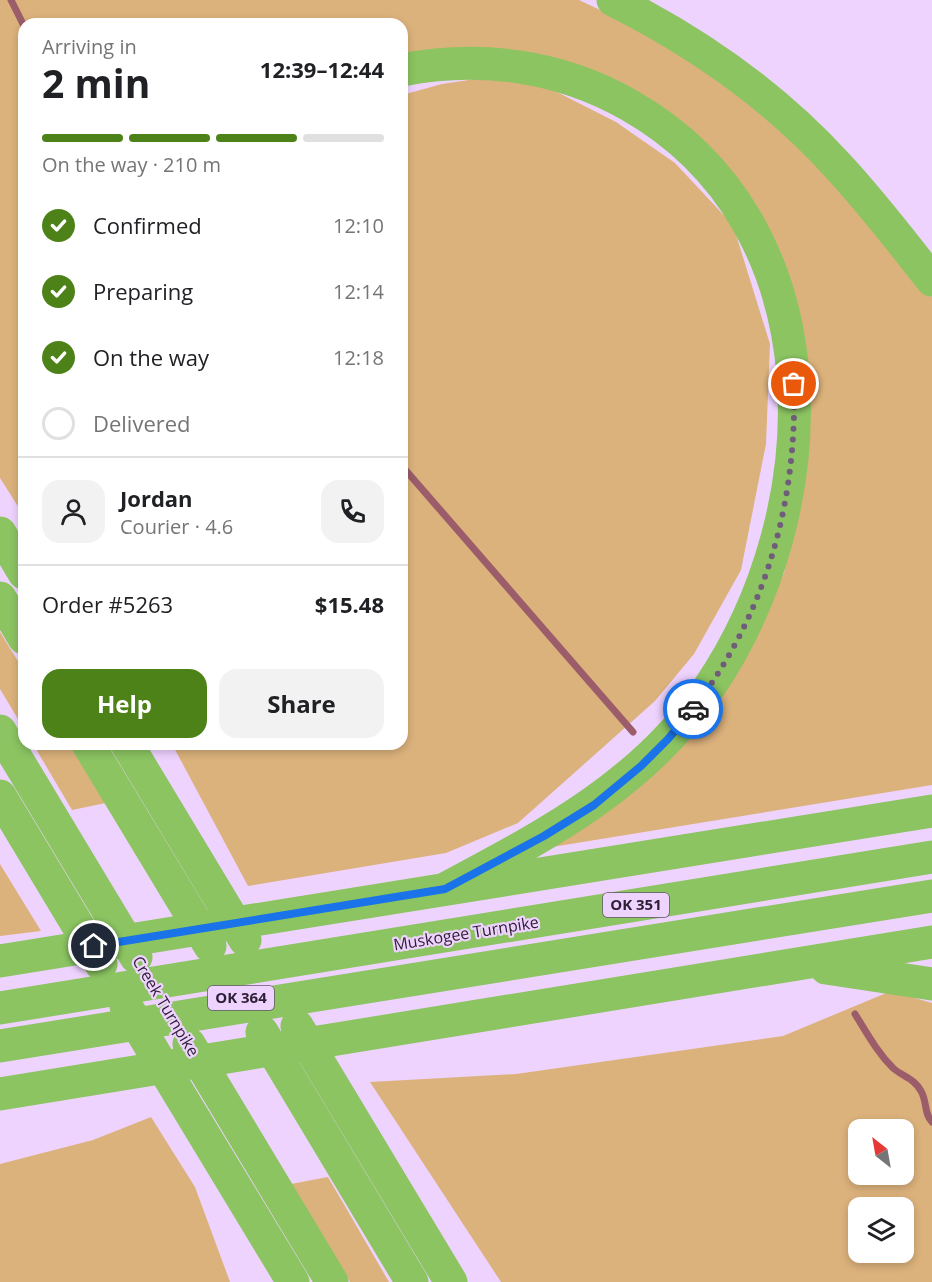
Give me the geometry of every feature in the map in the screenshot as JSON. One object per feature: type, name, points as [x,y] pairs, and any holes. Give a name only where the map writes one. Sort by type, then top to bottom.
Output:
[{"type":"highway","points":[[613,0],[689,42],[741,77],[785,113],[860,190],[932,280]]},
{"type":"highway","points":[[408,69],[430,64],[482,62],[537,69],[568,78],[618,98],[679,140],[717,180],[756,238],[778,292],[786,320],[794,384],[792,461],[776,547],[752,614],[706,692],[668,739],[594,805],[544,836],[445,889]]},
{"type":"highway","points":[[0,533],[18,563]]},
{"type":"highway","points":[[0,598],[18,628]]},
{"type":"highway","name":"Creek Turnpike","points":[[0,731],[332,1282]]},
{"type":"highway","name":"OK 364","points":[[92,750],[412,1282]]},
{"type":"highway","points":[[131,750],[451,1282]]},
{"type":"highway","points":[[3,801],[293,1282]]},
{"type":"highway","points":[[0,961],[932,811]]},
{"type":"highway","name":"Muskogee Turnpike","points":[[0,1008],[932,857]]},
{"type":"highway","name":"OK 351","points":[[0,1046],[932,896]]},
{"type":"highway","points":[[0,1094],[932,942]]},
{"type":"highway","points":[[795,964],[932,984]]},
{"type":"highway","points":[[0,1108],[42,1087]]},
{"type":"shaded area","points":[[0,0],[579,0],[664,40],[753,100],[883,236],[932,297],[932,785],[552,847],[731,679],[784,573],[806,453],[805,361],[709,151],[670,114],[562,63],[408,59],[408,18],[18,18],[18,506],[0,478]]},
{"type":"shaded area","points":[[489,77],[549,88],[616,122],[675,163],[733,225],[770,344],[766,444],[741,570],[694,654],[655,701],[518,823],[446,853],[248,886],[175,750],[408,750],[408,93],[442,84]]},
{"type":"shaded area","points":[[0,632],[18,661],[18,719],[0,689]]},
{"type":"shaded area","points":[[37,750],[73,750],[106,803],[72,810]]},
{"type":"shaded area","points":[[0,864],[41,931],[0,936]]},
{"type":"shaded area","points":[[891,991],[932,1003],[932,1282],[501,1282],[370,1082],[516,1074],[783,1036]]},
{"type":"shaded area","points":[[151,1117],[195,1187],[230,1282],[0,1282],[0,1164],[93,1140]]},
{"type":"shaded area","points":[[328,1177],[389,1282],[350,1282],[291,1184]]},
{"type":"waterway","points":[[11,0],[20,18]]},
{"type":"waterway","points":[[408,473],[633,732]]},
{"type":"waterway","points":[[855,1014],[887,1062],[918,1087],[932,1122]]},
{"type":"way so far","points":[[693,709],[737,644],[752,614],[776,547],[790,480],[795,419],[794,384]]},
{"type":"route","points":[[94,946],[445,889],[544,836],[594,805],[641,766],[693,709]]}]
